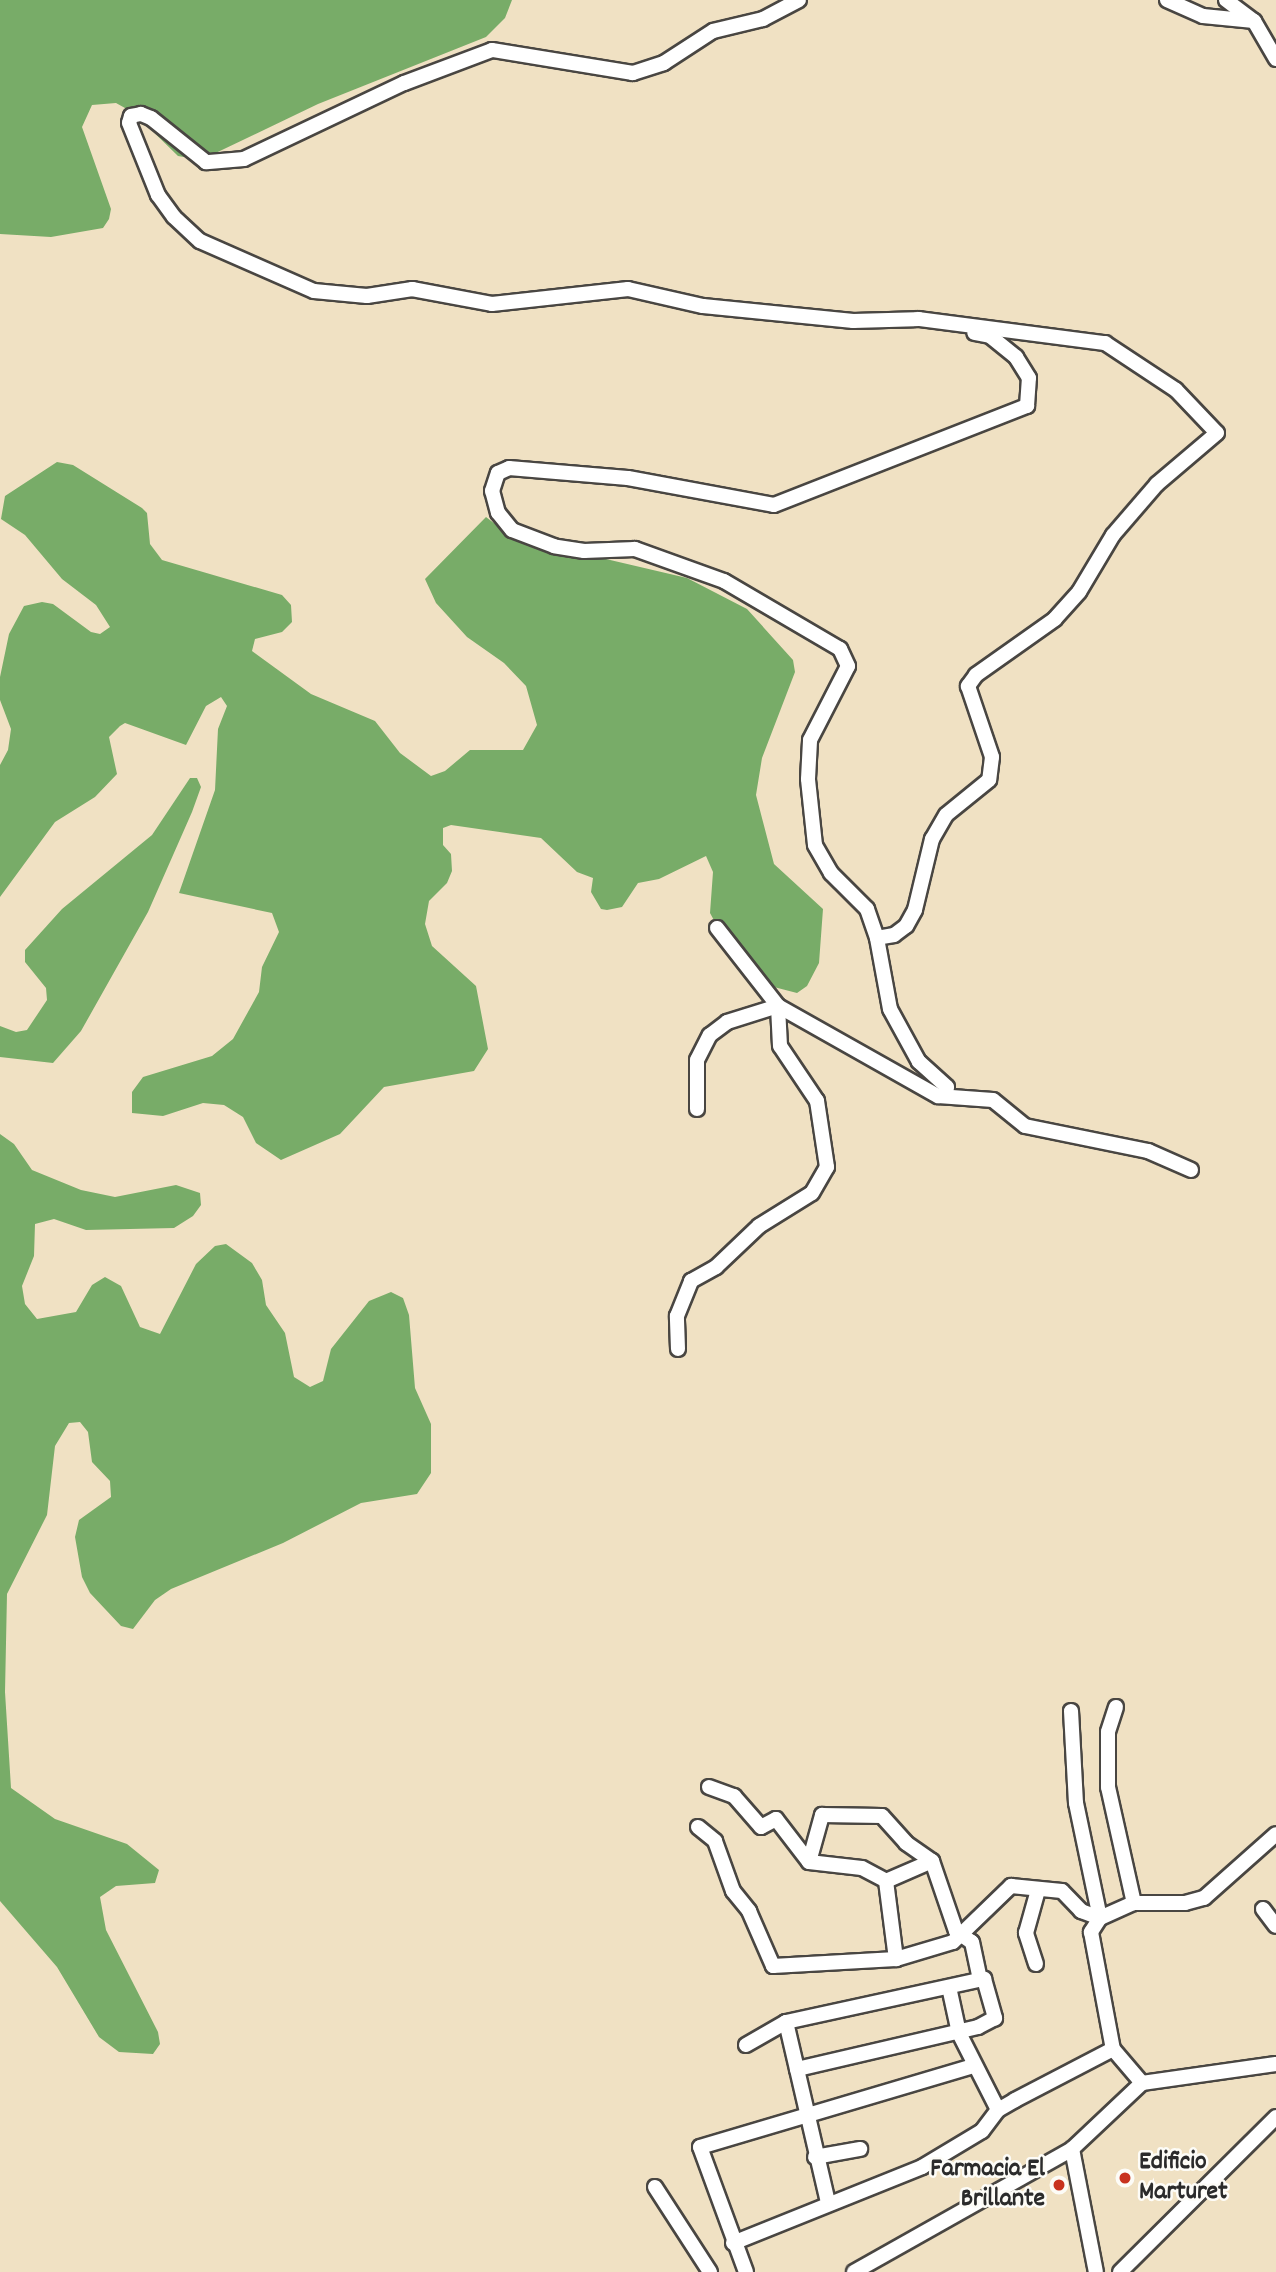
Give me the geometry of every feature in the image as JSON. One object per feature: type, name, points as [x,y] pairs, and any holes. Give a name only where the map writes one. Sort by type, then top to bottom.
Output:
[{"type":"street","points":[[799,0],[763,19],[713,31],[664,63],[633,73],[492,50],[404,83],[244,159],[206,162],[151,118],[141,114],[131,116],[129,123],[158,195],[174,217],[200,240],[314,291],[367,296],[412,289],[492,304],[628,289],[703,306],[853,321],[919,319],[1105,343],[1176,390],[1217,433],[1157,484],[1113,535],[1079,592],[1055,619],[976,676],[968,686],[992,757],[989,780],[946,815],[932,839],[915,909],[906,926],[877,938]]},
{"type":"street","points":[[1167,0],[1203,16],[1254,21]]},
{"type":"street","points":[[1226,0],[1254,21],[1276,59]]},
{"type":"street","points":[[919,319],[990,337],[1016,357],[1029,378],[1027,406],[774,505],[628,478],[509,468],[498,473],[492,491],[498,513],[512,530],[554,546],[584,551],[635,549],[724,581],[839,649],[848,666],[834,701],[810,740],[809,808],[815,845],[831,873],[859,898],[877,938],[890,1009],[919,1062],[947,1087],[945,1094]]},
{"type":"street","points":[[717,928],[778,1006],[938,1096],[945,1094],[993,1100],[1026,1126],[1148,1151],[1191,1170]]},
{"type":"street","points":[[697,1109],[697,1060],[710,1035],[727,1022],[778,1006]]},
{"type":"street","points":[[678,1349],[677,1316],[691,1281],[716,1267],[759,1226],[812,1193],[827,1167],[817,1101],[780,1046],[778,1006]]},
{"type":"street","points":[[1116,1707],[1108,1732],[1108,1787],[1134,1903]]},
{"type":"street","points":[[1071,1711],[1076,1803],[1100,1918]]},
{"type":"street","points":[[709,1787],[734,1796],[761,1827],[776,1819],[809,1862],[862,1868],[886,1881]]},
{"type":"street","points":[[809,1862],[822,1815],[830,1813],[882,1816],[906,1843],[932,1861],[956,1931],[962,1938],[972,1942],[980,1980]]},
{"type":"street","points":[[698,1827],[715,1841],[733,1891],[749,1910],[773,1966],[896,1959],[962,1938],[1012,1886],[1038,1891],[1062,1891],[1081,1911],[1100,1918]]},
{"type":"street","points":[[1142,2083],[1114,2049],[1091,1932],[1100,1918],[1134,1903],[1204,1898],[1276,1834]]},
{"type":"street","points":[[886,1881],[932,1861]]},
{"type":"street","points":[[886,1881],[896,1959]]},
{"type":"street","points":[[1036,1964],[1026,1933],[1038,1891]]},
{"type":"street","points":[[1263,1909],[1276,1926]]},
{"type":"street","points":[[746,2045],[786,2022],[984,1979],[995,2018],[959,2033],[797,2069]]},
{"type":"street","points":[[949,1987],[959,2033],[973,2066],[998,2110]]},
{"type":"street","points":[[786,2022],[815,2157],[828,2203]]},
{"type":"street","points":[[733,2243],[922,2167],[982,2130],[998,2110],[1114,2049]]},
{"type":"street","points":[[854,2272],[1072,2149],[1142,2083],[1276,2064]]},
{"type":"street","points":[[746,2272],[733,2243],[701,2147],[973,2066]]},
{"type":"street","points":[[1120,2272],[1276,2117]]},
{"type":"street","points":[[815,2157],[860,2149]]},
{"type":"street","points":[[1072,2149],[1096,2272]]},
{"type":"street","points":[[655,2187],[710,2272]]},
{"type":"green space","points":[[0,0],[512,0],[505,18],[486,37],[318,104],[201,160],[178,156],[134,113],[116,103],[92,105],[82,127],[111,209],[109,219],[103,228],[51,237],[0,234]]},
{"type":"green space","points":[[57,462],[73,465],[142,508],[147,513],[150,544],[162,560],[282,595],[291,605],[292,622],[282,632],[255,639],[252,651],[311,694],[375,721],[400,753],[431,776],[445,771],[470,750],[523,750],[537,725],[526,686],[504,663],[467,637],[436,603],[425,579],[486,517],[512,537],[687,578],[747,609],[793,660],[795,672],[762,758],[756,795],[774,864],[823,909],[819,963],[807,986],[797,993],[770,986],[716,924],[710,913],[713,872],[706,856],[659,879],[638,883],[622,907],[607,910],[601,909],[591,892],[593,878],[577,872],[541,838],[451,825],[443,828],[443,845],[451,854],[452,871],[447,883],[429,901],[425,924],[432,946],[476,986],[488,1049],[474,1071],[384,1087],[340,1134],[281,1160],[256,1143],[243,1117],[224,1105],[203,1103],[163,1116],[132,1113],[132,1092],[143,1077],[212,1056],[233,1039],[259,992],[262,967],[279,932],[272,913],[179,893],[215,790],[218,729],[227,706],[221,697],[206,706],[186,745],[125,723],[120,726],[109,737],[117,774],[95,797],[55,822],[0,897],[0,765],[8,750],[11,729],[0,700],[0,677],[9,634],[24,606],[42,602],[53,604],[91,632],[100,634],[110,627],[96,605],[62,579],[25,535],[1,519],[5,496]]},
{"type":"green space","points":[[190,778],[197,778],[201,787],[192,812],[148,912],[81,1031],[53,1063],[0,1057],[0,1026],[16,1032],[27,1030],[47,1000],[46,988],[25,962],[25,950],[62,909],[152,835]]},
{"type":"green space","points":[[0,1134],[14,1144],[32,1170],[81,1190],[115,1197],[176,1185],[200,1193],[201,1205],[193,1216],[174,1228],[86,1230],[54,1219],[35,1224],[34,1256],[22,1286],[25,1304],[37,1319],[76,1312],[92,1285],[105,1277],[121,1286],[140,1327],[160,1334],[196,1264],[215,1246],[226,1244],[252,1263],[262,1280],[266,1305],[285,1333],[294,1377],[310,1387],[323,1381],[331,1349],[369,1301],[391,1292],[403,1298],[409,1315],[415,1388],[431,1424],[431,1473],[417,1494],[361,1503],[283,1543],[171,1589],[155,1600],[133,1629],[121,1626],[90,1593],[82,1577],[75,1537],[79,1520],[111,1497],[110,1481],[92,1462],[88,1432],[80,1422],[69,1423],[55,1446],[47,1515],[7,1594],[5,1692],[11,1788],[55,1819],[127,1844],[159,1870],[155,1883],[116,1886],[100,1897],[106,1930],[158,2032],[160,2044],[153,2054],[119,2052],[99,2037],[57,1967],[0,1901]]},
{"type":"place","name":"Edificio Marturet","points":[[1125,2178]]},
{"type":"place","name":"Farmacia El Brillante","points":[[1059,2185]]}]
